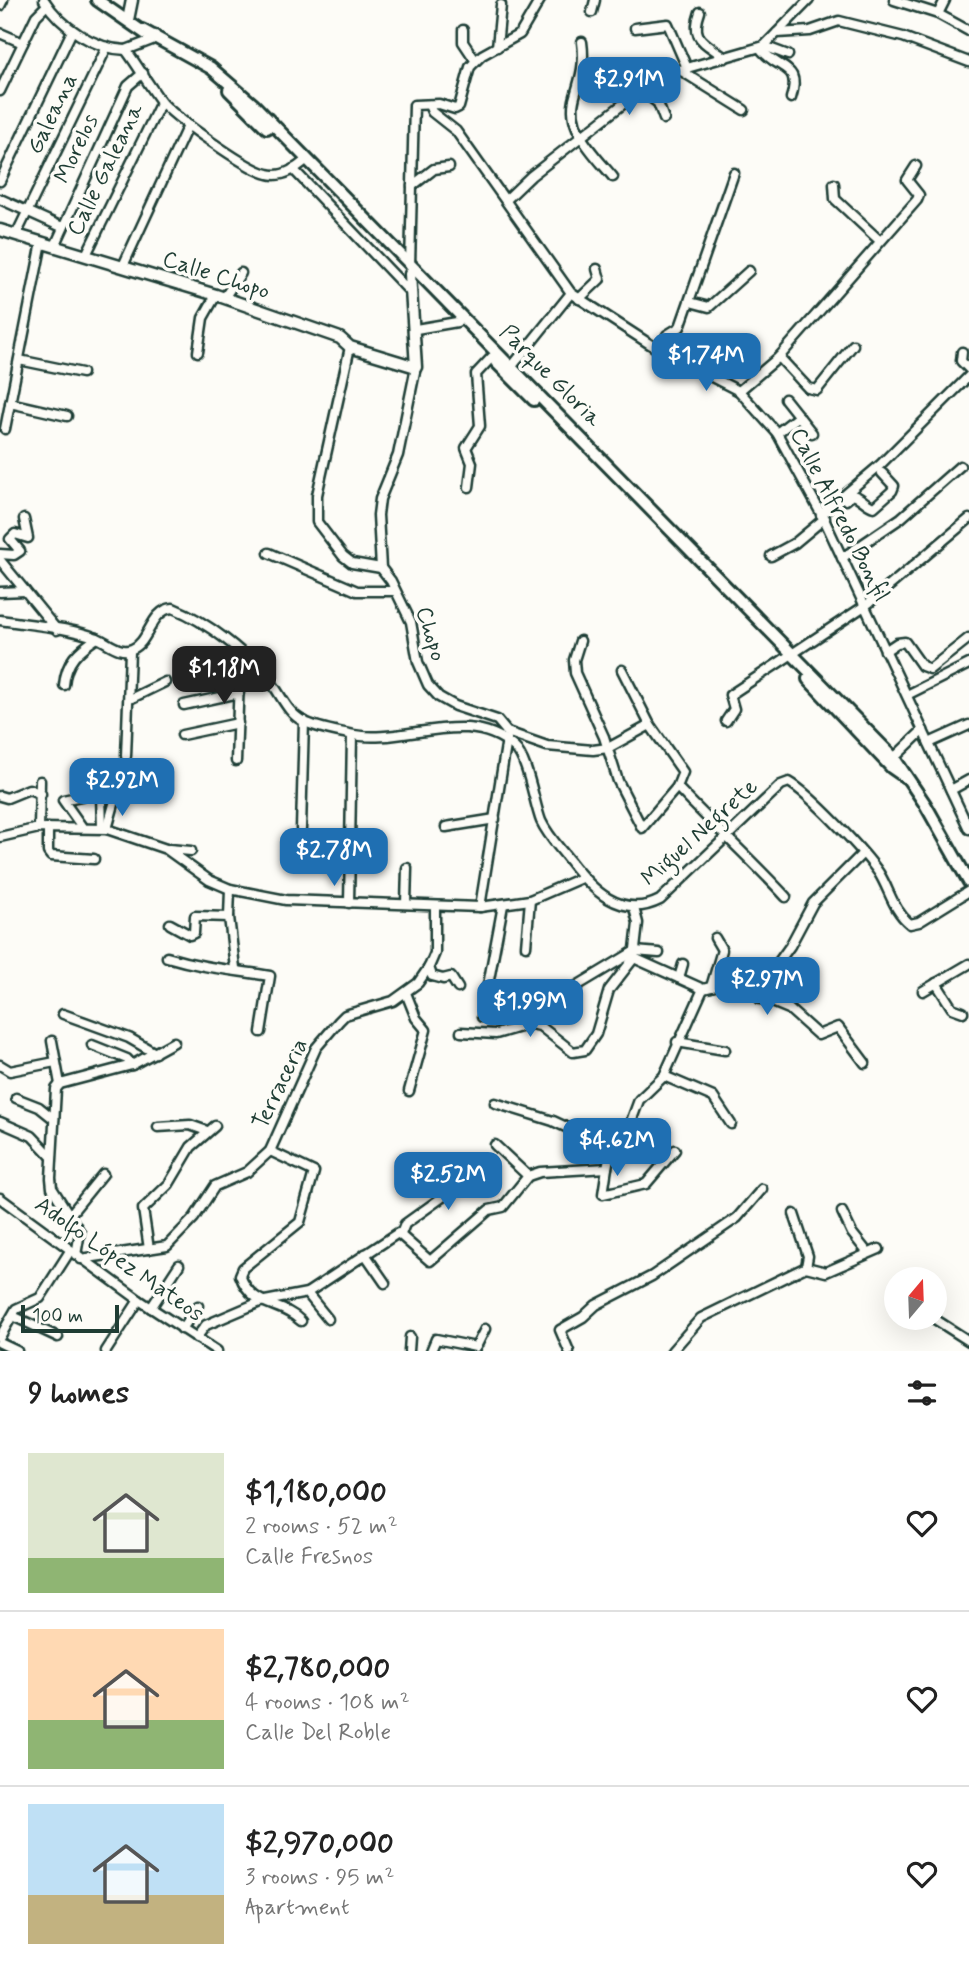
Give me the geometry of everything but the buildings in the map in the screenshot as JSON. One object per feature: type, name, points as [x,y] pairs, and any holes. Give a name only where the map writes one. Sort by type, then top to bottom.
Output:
[{"type":"main road","name":"Parque Gloria","points":[[97,0],[228,90],[410,269],[650,516],[792,655],[907,778]]},
{"type":"main road","name":"Parque Gloria","points":[[410,269],[457,322],[509,370]]},
{"type":"main road","name":"Parque Gloria","points":[[847,715],[894,758],[969,882]]},
{"type":"street","points":[[0,6],[3,0]]},
{"type":"street","points":[[128,20],[132,0]]},
{"type":"street","points":[[416,367],[416,329],[410,269],[414,105],[439,104],[455,109],[459,107],[466,75],[475,60],[526,28],[540,0]]},
{"type":"street","points":[[592,12],[595,0]]},
{"type":"street","points":[[506,200],[531,176],[582,139],[641,90],[684,69],[762,47],[809,0]]},
{"type":"street","points":[[894,0],[938,14],[969,31]]},
{"type":"street","points":[[938,14],[945,0]]},
{"type":"street","points":[[0,91],[36,16],[46,3],[72,31],[107,47],[126,50],[153,37]]},
{"type":"street","points":[[497,47],[501,5]]},
{"type":"street","points":[[701,12],[694,28],[696,34],[725,58]]},
{"type":"street","points":[[777,33],[810,31],[839,21],[903,37],[969,62]]},
{"type":"street","points":[[635,28],[668,24],[684,69],[744,110]]},
{"type":"street","points":[[463,30],[463,42],[475,60]]},
{"type":"street","points":[[0,181],[72,31]]},
{"type":"street","points":[[0,33],[23,43]]},
{"type":"street","points":[[582,42],[584,69],[572,114],[582,139],[613,177]]},
{"type":"street","name":"Galeana","points":[[16,235],[107,47]]},
{"type":"street","points":[[762,47],[788,55]]},
{"type":"street","points":[[762,47],[766,57],[793,73],[796,82],[791,98]]},
{"type":"street","points":[[126,50],[161,102],[188,125],[267,174],[301,164],[413,295]]},
{"type":"street","name":"Morelos","points":[[55,246],[128,86],[143,73]]},
{"type":"street","points":[[641,90],[658,103],[663,119]]},
{"type":"street","name":"Calle Galeana","points":[[86,255],[161,102]]},
{"type":"street","name":"Calle Alfredo Bonfil","points":[[429,105],[432,112],[456,131],[571,293],[659,350],[739,391],[751,401],[777,433],[842,558],[969,829]]},
{"type":"street","points":[[122,266],[188,125]]},
{"type":"street","points":[[739,391],[779,357],[917,200],[919,195],[907,180],[916,166]]},
{"type":"street","points":[[412,186],[434,169],[449,167]]},
{"type":"street","points":[[659,350],[667,335],[680,327],[734,173]]},
{"type":"street","points":[[834,184],[835,199],[880,241]]},
{"type":"street","points":[[0,199],[62,227]]},
{"type":"street","name":"Calle Chopo","points":[[0,230],[220,296],[340,338],[349,347],[416,367]]},
{"type":"street","points":[[5,429],[42,242]]},
{"type":"street","points":[[579,299],[600,279],[597,269]]},
{"type":"street","points":[[690,302],[709,307],[749,271]]},
{"type":"street","points":[[198,352],[204,318],[241,273]]},
{"type":"street","points":[[509,370],[571,293]]},
{"type":"street","points":[[416,329],[457,322]]},
{"type":"street","points":[[779,357],[808,388],[817,390],[853,345]]},
{"type":"street","points":[[349,347],[317,495],[317,522],[343,556],[352,563],[381,568]]},
{"type":"street","points":[[962,352],[961,361],[969,369]]},
{"type":"street","points":[[469,487],[472,463],[466,448],[480,426],[476,374],[492,357]]},
{"type":"street","points":[[19,360],[82,373]]},
{"type":"street","name":"Chopo","points":[[416,367],[394,470],[378,507],[381,568],[411,622],[418,662],[428,685],[439,697],[455,706],[497,720],[507,732],[547,746],[593,750],[608,747],[650,725]]},
{"type":"street","points":[[771,556],[795,543],[880,465],[969,376]]},
{"type":"street","points":[[785,399],[812,433]]},
{"type":"street","points":[[10,404],[67,416]]},
{"type":"street","points":[[777,433],[799,416]]},
{"type":"street","points":[[842,558],[901,518],[960,466]]},
{"type":"street","points":[[822,517],[852,495],[874,507],[894,486],[882,473]]},
{"type":"street","points":[[889,481],[898,474]]},
{"type":"street","points":[[0,554],[18,554],[20,551],[10,540],[15,534],[28,538],[24,519]]},
{"type":"street","points":[[726,720],[733,709],[730,695],[863,606],[969,519]]},
{"type":"street","points":[[269,553],[357,591],[395,591]]},
{"type":"street","points":[[0,560],[57,630]]},
{"type":"street","points":[[0,592],[25,591]]},
{"type":"street","points":[[0,621],[97,638],[116,648],[130,650],[136,647],[162,611],[173,608],[240,652],[271,682],[293,714],[304,722],[377,739],[464,728],[482,731],[508,743]]},
{"type":"street","points":[[64,685],[65,671],[75,652],[97,638]]},
{"type":"street","points":[[885,651],[897,643],[905,642],[922,666],[930,669],[969,638]]},
{"type":"street","points":[[580,641],[574,660],[575,673],[608,747],[618,780],[642,828],[677,787],[683,772],[650,725],[622,670]]},
{"type":"street","points":[[126,756],[130,650]]},
{"type":"street","points":[[236,761],[240,652]]},
{"type":"street","points":[[906,695],[969,664]]},
{"type":"street","points":[[130,699],[165,682]]},
{"type":"street","points":[[184,705],[239,693]]},
{"type":"street","points":[[301,829],[304,722]]},
{"type":"street","points":[[182,735],[238,723]]},
{"type":"street","points":[[929,743],[969,725]]},
{"type":"street","points":[[894,758],[923,730]]},
{"type":"street","points":[[480,907],[508,743],[507,732]]},
{"type":"street","points":[[349,903],[352,735]]},
{"type":"street","name":"Miguel Negrete","points":[[508,743],[519,753],[550,838],[580,878],[597,893],[634,908],[647,907],[660,900],[725,836],[781,785],[789,782],[863,853],[878,872],[899,914],[910,924],[919,922],[969,891]]},
{"type":"street","points":[[951,790],[969,780]]},
{"type":"street","points":[[40,781],[48,852],[51,856],[94,859]]},
{"type":"street","points":[[677,787],[786,897]]},
{"type":"street","points":[[0,796],[7,798],[29,789],[41,794]]},
{"type":"street","points":[[104,828],[118,790]]},
{"type":"street","points":[[82,827],[64,800],[95,793],[101,795],[104,828]]},
{"type":"street","points":[[446,827],[495,819]]},
{"type":"street","points":[[0,837],[44,828],[104,828],[166,849],[191,851]]},
{"type":"street","points":[[166,849],[209,880],[230,888],[286,900],[480,907],[530,900],[580,878]]},
{"type":"street","points":[[760,999],[765,981],[790,947],[813,903],[863,853]]},
{"type":"street","points":[[406,904],[407,868]]},
{"type":"street","points":[[230,888],[229,917],[235,968]]},
{"type":"street","points":[[526,946],[530,900]]},
{"type":"street","points":[[482,1017],[503,905]]},
{"type":"street","points":[[435,907],[435,953],[429,967],[432,976],[443,979],[451,977],[458,988]]},
{"type":"street","points":[[461,1032],[496,1034],[530,1024],[540,1026],[573,1052],[581,1052],[596,1034],[609,990],[635,954],[638,923],[634,908]]},
{"type":"street","points":[[170,924],[190,934],[194,933],[195,916],[229,917]]},
{"type":"street","points":[[675,1150],[646,1184],[603,1194],[611,1148],[629,1127],[639,1100],[664,1076],[677,1042],[707,988],[722,950],[715,938]]},
{"type":"street","points":[[575,987],[635,954],[659,953]]},
{"type":"street","points":[[635,954],[679,978],[707,988],[731,985],[789,1009],[818,1035],[838,1027],[865,1063]]},
{"type":"street","points":[[167,957],[204,968],[235,968],[270,976],[261,1032]]},
{"type":"street","points":[[679,978],[684,964]]},
{"type":"street","points":[[923,991],[969,964]]},
{"type":"street","name":"Terraceria","points":[[76,1255],[167,1246],[194,1218],[215,1186],[247,1172],[270,1151],[316,1048],[339,1021],[345,1015],[384,1006],[406,993],[429,967]]},
{"type":"street","points":[[936,983],[952,1008],[963,1012]]},
{"type":"street","points":[[406,993],[416,1017],[426,1030],[409,1091]]},
{"type":"street","points":[[63,1014],[128,1038],[155,1053]]},
{"type":"street","points":[[0,1337],[20,1305],[40,1298],[76,1255],[80,1232],[52,1188],[51,1156],[56,1093],[60,1084],[52,1041]]},
{"type":"street","points":[[60,1084],[132,1065],[174,1042]]},
{"type":"street","points":[[677,1042],[724,1051]]},
{"type":"street","points":[[92,1045],[127,1059],[132,1065]]},
{"type":"street","points":[[0,1065],[10,1071],[55,1062]]},
{"type":"street","points":[[664,1076],[713,1097],[730,1124]]},
{"type":"street","points":[[16,1098],[39,1107],[54,1119]]},
{"type":"street","points":[[495,1103],[552,1121],[611,1148]]},
{"type":"street","points":[[0,1122],[32,1136],[51,1156]]},
{"type":"street","points":[[158,1127],[190,1125],[206,1131]]},
{"type":"street","points":[[149,1249],[143,1209],[169,1184],[191,1147],[206,1131],[215,1126]]},
{"type":"street","points":[[629,1127],[662,1139],[664,1145],[657,1157]]},
{"type":"street","points":[[495,1145],[528,1176]]},
{"type":"street","points":[[270,1151],[314,1172],[300,1222],[243,1268],[240,1275],[260,1302],[293,1313],[301,1321]]},
{"type":"street","points":[[401,1234],[405,1224],[444,1196],[437,1178],[449,1166]]},
{"type":"street","points":[[196,1338],[206,1325],[260,1302],[307,1293],[394,1234],[401,1234],[430,1261],[489,1210],[503,1207],[528,1176],[540,1172],[607,1168]]},
{"type":"street","points":[[69,1216],[103,1174]]},
{"type":"street","points":[[569,1351],[561,1330],[583,1317],[596,1305],[652,1276],[737,1218],[762,1189]]},
{"type":"street","name":"Adolfo López Mateos","points":[[0,1198],[139,1300],[217,1351]]},
{"type":"street","points":[[842,1212],[852,1233],[867,1252]]},
{"type":"street","points":[[794,1214],[808,1256],[806,1267]]},
{"type":"street","points":[[672,1351],[701,1318],[806,1267],[826,1272],[867,1252],[880,1249]]},
{"type":"street","points":[[365,1254],[385,1283]]},
{"type":"street","points":[[151,1308],[179,1265]]},
{"type":"street","points":[[307,1293],[328,1318]]},
{"type":"street","points":[[106,1351],[139,1300]]},
{"type":"street","points":[[182,1329],[198,1306]]},
{"type":"street","points":[[13,1317],[58,1337]]},
{"type":"street","points":[[947,1327],[969,1341]]},
{"type":"street","points":[[431,1351],[436,1339],[479,1349],[485,1329]]},
{"type":"street","points":[[409,1351],[410,1337]]},
{"type":"street","points":[[0,1343],[17,1351]]}]
